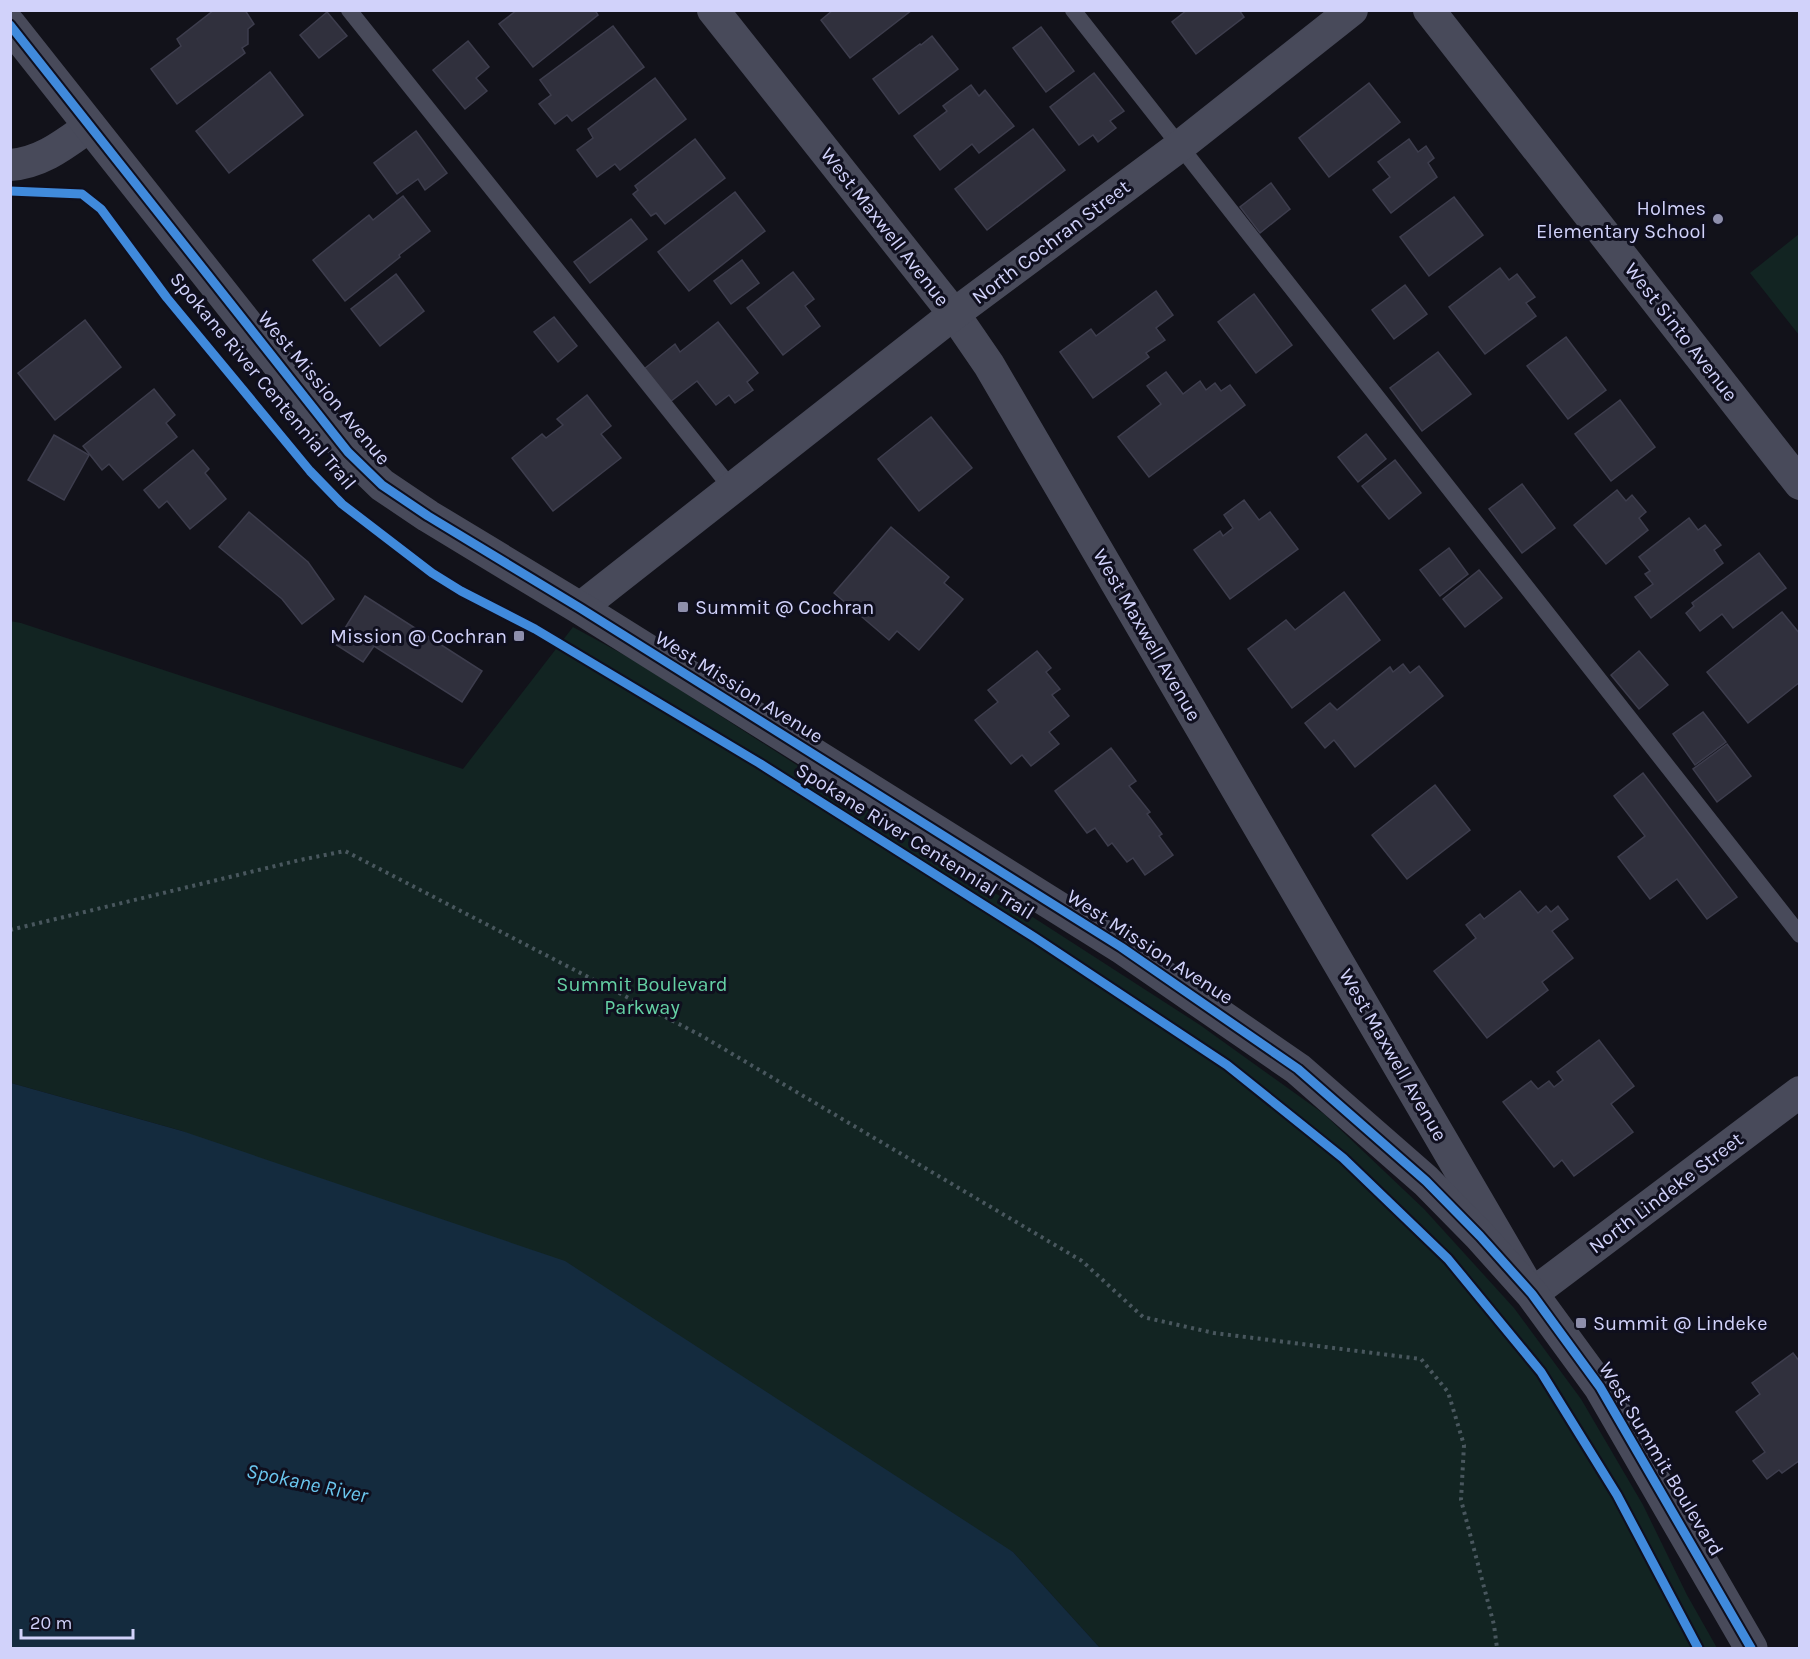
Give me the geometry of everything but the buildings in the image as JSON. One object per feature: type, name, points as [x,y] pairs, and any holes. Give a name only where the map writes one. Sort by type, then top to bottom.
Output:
[{"type":"street","name":"West Maxwell Avenue","points":[[713,10],[954,314],[989,365],[1532,1294]]},
{"type":"street","name":"North Cochran Street","points":[[580,608],[954,314],[1180,146],[1352,10]]},
{"type":"street","name":"West Sinto Avenue","points":[[1429,10],[1800,484]]},
{"type":"street","name":"West Mission Avenue","points":[[10,25],[348,452],[382,485],[428,516],[580,608],[1121,947],[1299,1069],[1426,1181],[1532,1294]]},
{"type":"street","points":[[10,165],[36,159],[58,150],[90,126]]},
{"type":"street","name":"North Lindeke Street","points":[[1532,1294],[1800,1092]]},
{"type":"street","name":"West Summit Boulevard","points":[[1532,1294],[1600,1387],[1751,1648]]},
{"type":"lane","points":[[349,10],[732,489]]},
{"type":"lane","points":[[1073,10],[1800,935]]},
{"type":"path","points":[[10,930],[345,851],[712,1042],[1082,1261],[1143,1317],[1214,1333],[1421,1359],[1448,1392],[1464,1445],[1461,1500],[1494,1625],[1497,1648]]},
{"type":"green space","points":[[1799,234],[1799,335],[1750,273]]},
{"type":"green space","name":"Summit Boulevard Parkway","points":[[10,621],[463,769],[573,627],[637,662],[1200,1025],[1324,1114],[1424,1209],[1514,1308],[1581,1399],[1643,1505],[1687,1595],[1717,1648],[1100,1648],[1013,1552],[182,1131],[11,1083]]},
{"type":"water","name":"Spokane River","points":[[11,1083],[182,1131],[565,1261],[1013,1552],[1100,1648],[11,1648]]},
{"type":"cycle path","name":"Spokane River Centennial Trail","points":[[10,25],[348,452],[382,485],[428,516],[580,608],[1121,947],[1298,1069],[1426,1181],[1532,1294],[1600,1387],[1751,1648]]},
{"type":"cycle path","name":"Spokane River Centennial Trail","points":[[10,191],[82,194],[101,209],[167,298],[310,471],[342,504],[432,573],[461,591],[535,629],[759,763],[1034,937],[1227,1065],[1343,1158],[1448,1259],[1541,1372],[1617,1495],[1698,1648]]},
{"type":"place","name":"Holmes Elementary School","points":[[1718,219]]},
{"type":"place","name":"Summit @ Cochran","points":[[683,607]]},
{"type":"place","name":"Mission @ Cochran","points":[[519,636]]},
{"type":"place","name":"Summit @ Lindeke","points":[[1581,1323]]}]
